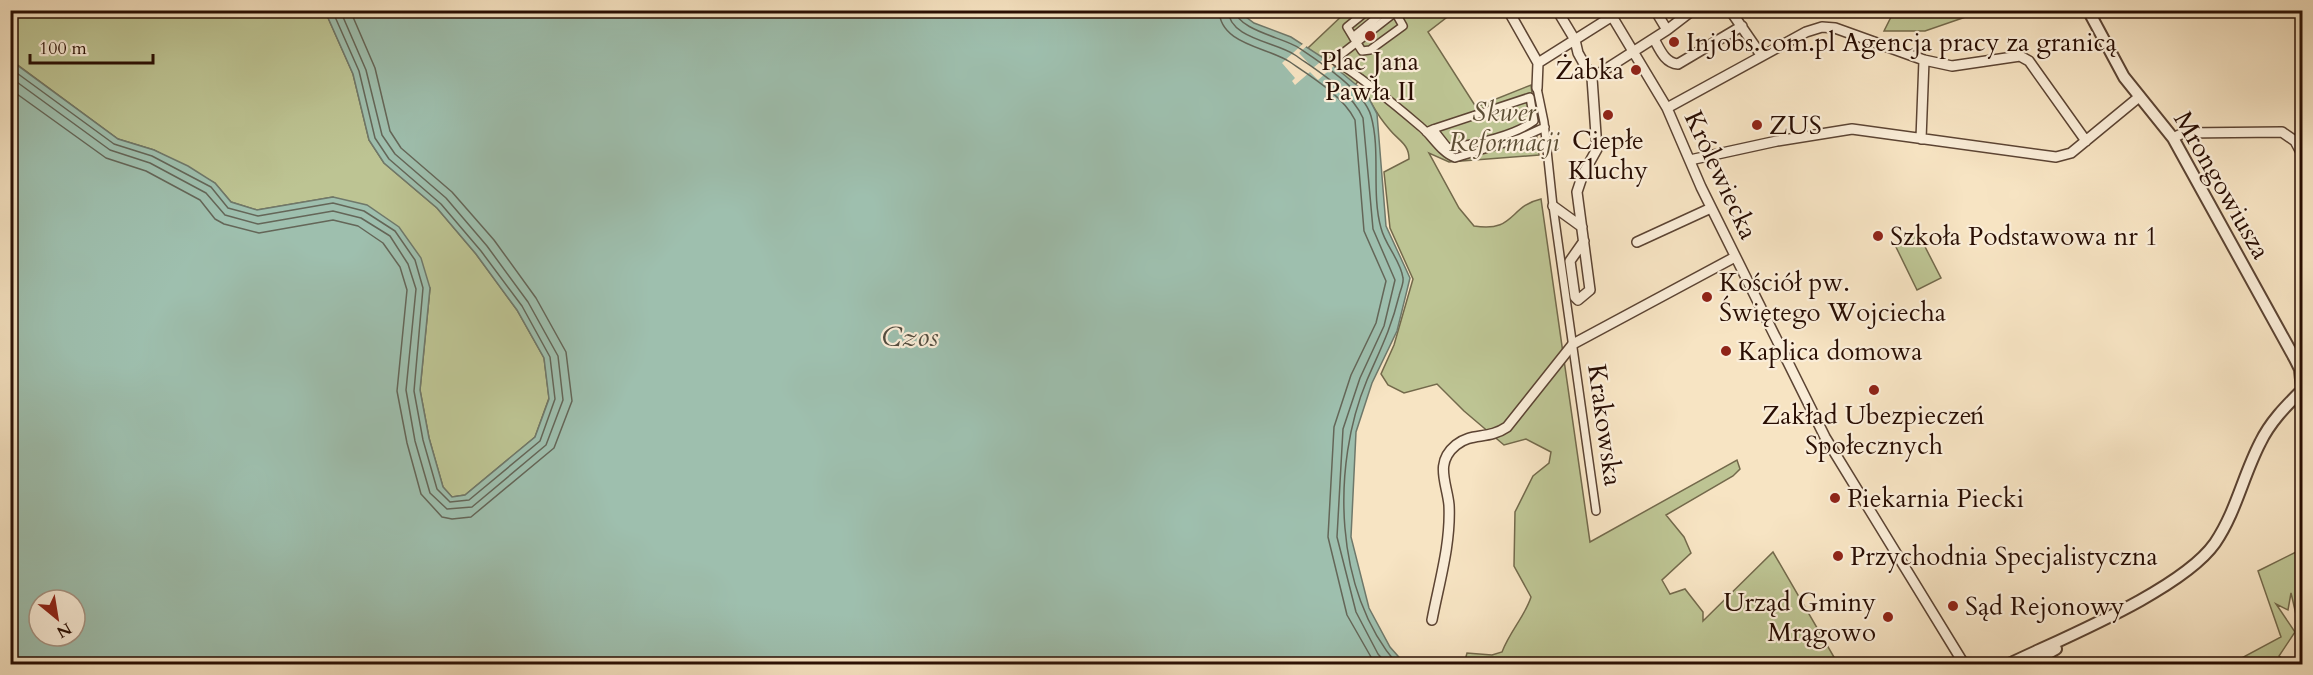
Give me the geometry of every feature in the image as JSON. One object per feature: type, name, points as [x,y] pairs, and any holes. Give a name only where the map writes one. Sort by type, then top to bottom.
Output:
[{"type":"street","points":[[1355,40],[1396,11],[1403,26],[1370,50],[1362,51],[1355,40],[1347,27],[1368,10]]},
{"type":"street","points":[[1386,10],[1334,60],[1430,130],[1448,147],[1467,145],[1525,127],[1534,121],[1530,98]]},
{"type":"street","points":[[1430,130],[1530,98],[1537,88],[1538,63],[1508,10]]},
{"type":"street","points":[[1557,10],[1575,40],[1578,53],[1592,78],[1597,149],[1583,174],[1577,192],[1584,241],[1590,290],[1578,300],[1575,297],[1570,261],[1584,241]]},
{"type":"street","points":[[1538,63],[1613,18],[1622,10]]},
{"type":"street","points":[[1655,10],[1667,30]]},
{"type":"street","points":[[1592,78],[1654,39],[1693,10]]},
{"type":"street","points":[[1730,10],[1761,55]]},
{"type":"street","name":"Mrongowiusza","points":[[2088,10],[2124,76],[2173,138],[2295,359],[2302,379],[2302,390]]},
{"type":"street","name":"Królewiecka","points":[[1613,18],[1667,108],[1711,208],[1825,437],[1965,664]]},
{"type":"street","points":[[1654,39],[1665,57],[1672,64],[1678,64],[1742,26]]},
{"type":"street","points":[[1667,108],[1806,32],[1822,27],[1835,28],[1924,60],[1952,66],[2010,56],[2020,57],[2030,62],[2086,141]]},
{"type":"street","points":[[1921,139],[1924,60]]},
{"type":"street","name":"Krakowska","points":[[1537,88],[1545,124],[1553,206],[1596,511]]},
{"type":"street","points":[[1690,160],[1830,131],[1875,131],[2056,157],[2071,153],[2139,97]]},
{"type":"street","points":[[1430,130],[1449,155],[1455,158],[1521,138],[1555,121]]},
{"type":"street","points":[[2173,138],[2183,133],[2282,132],[2295,141],[2302,154]]},
{"type":"street","points":[[1521,138],[1547,149]]},
{"type":"street","points":[[1553,206],[1582,227]]},
{"type":"street","points":[[1637,242],[1711,208]]},
{"type":"street","points":[[1432,620],[1447,543],[1449,504],[1442,474],[1446,457],[1454,446],[1466,438],[1495,435],[1507,427],[1573,344],[1735,257]]},
{"type":"street","points":[[2029,664],[2171,581],[2192,567],[2214,545],[2231,515],[2260,442],[2278,416],[2302,390]]},
{"type":"street","points":[[2009,664],[2099,621]]},
{"type":"green space","points":[[1894,10],[1983,11],[1925,31],[1884,31]]},
{"type":"green space","points":[[10,11],[325,11],[353,74],[369,140],[384,163],[437,208],[476,254],[517,310],[544,358],[549,398],[535,437],[465,495],[452,497],[443,487],[429,438],[420,390],[430,288],[333,197],[257,210],[231,202],[215,183],[154,150],[118,139],[11,60]]},
{"type":"green space","name":"Skwer Reformacji","points":[[1347,11],[1455,11],[1428,32],[1476,107],[1531,85],[1539,155],[1449,162],[1429,153],[1459,208],[1474,226],[1497,226],[1531,202],[1541,199],[1590,542],[1737,460],[1740,469],[1733,476],[1666,515],[1684,537],[1691,553],[1662,580],[1670,594],[1685,589],[1703,612],[1703,621],[1773,552],[1838,664],[1464,664],[1467,653],[1492,655],[1502,652],[1531,597],[1514,566],[1515,512],[1533,476],[1549,463],[1551,452],[1526,439],[1504,445],[1437,384],[1404,393],[1388,385],[1381,374],[1394,345],[1413,279],[1390,228],[1384,172],[1409,159],[1409,154],[1376,111],[1366,90],[1363,76],[1355,85],[1308,48]]},
{"type":"green space","points":[[1918,233],[1941,278],[1917,290],[1895,245]]},
{"type":"green space","points":[[2302,549],[2302,623],[2298,623],[2291,593],[2288,610],[2276,604],[2295,632],[2279,656],[2291,664],[2272,664],[2261,658],[2260,664],[2238,664],[2236,661],[2281,637],[2258,571]]},
{"type":"water","name":"Czos","points":[[325,11],[1238,11],[1254,23],[1291,37],[1325,59],[1366,93],[1377,114],[1386,226],[1410,278],[1397,331],[1372,383],[1356,432],[1351,537],[1369,608],[1390,647],[1405,664],[11,664],[10,60],[118,139],[154,150],[188,166],[215,183],[231,202],[257,210],[333,197],[367,205],[399,227],[421,258],[430,288],[420,390],[429,438],[443,487],[452,497],[465,495],[535,437],[549,399],[544,358],[517,310],[476,254],[437,208],[384,163],[369,140],[353,74]]},
{"type":"pier","points":[[1306,41],[1309,44],[1299,53],[1313,68],[1326,57],[1334,66],[1318,80],[1310,72],[1295,85],[1292,81],[1295,78],[1282,63]]},
{"type":"place","name":"Plac Jana Pawła II","points":[[1370,36]]},
{"type":"place","name":"Injobs.com.pl Agencja pracy za granicą","points":[[1674,42]]},
{"type":"place","name":"Żabka","points":[[1636,70]]},
{"type":"place","name":"Ciepłe Kluchy","points":[[1608,115]]},
{"type":"place","name":"ZUS","points":[[1757,125]]},
{"type":"place","name":"Szkoła Podstawowa nr 1","points":[[1878,236]]},
{"type":"place","name":"Kościół pw. Świętego Wojciecha","points":[[1707,297]]},
{"type":"place","name":"Kaplica domowa","points":[[1726,351]]},
{"type":"place","name":"Zakład Ubezpieczeń Społecznych","points":[[1874,390]]},
{"type":"place","name":"Piekarnia Piecki","points":[[1835,498]]},
{"type":"place","name":"Przychodnia Specjalistyczna","points":[[1838,556]]},
{"type":"place","name":"Sąd Rejonowy","points":[[1953,606]]},
{"type":"place","name":"Urząd Gminy Mrągowo","points":[[1888,617]]}]
